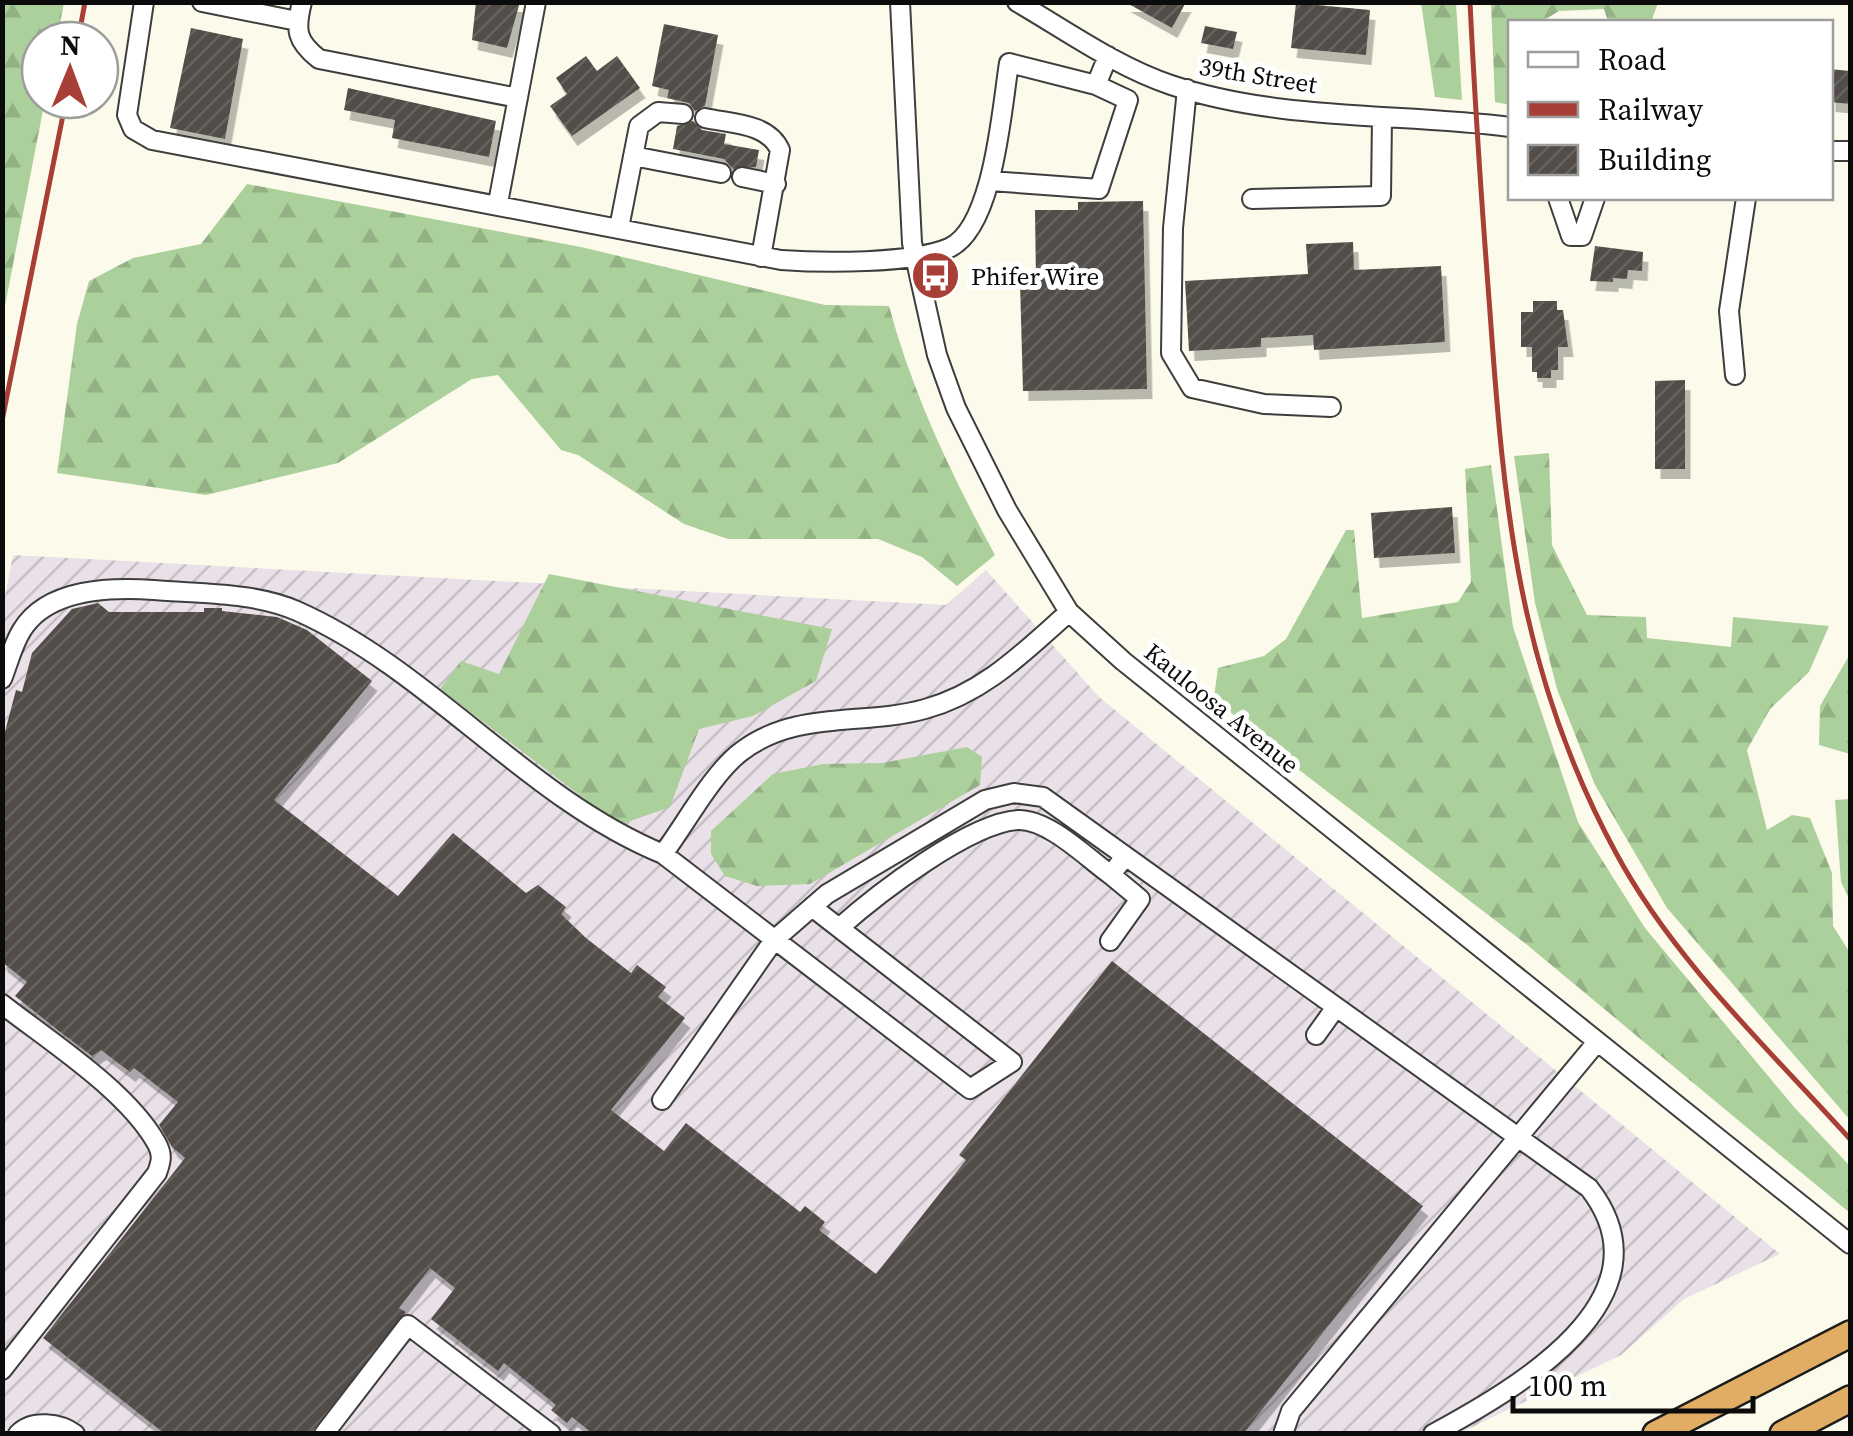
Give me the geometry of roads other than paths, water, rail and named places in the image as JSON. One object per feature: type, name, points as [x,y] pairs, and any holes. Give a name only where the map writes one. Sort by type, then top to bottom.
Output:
[{"type":"highway","points":[[1656,1434],[1850,1334]]},
{"type":"highway","points":[[1782,1434],[1850,1399]]},
{"type":"street","points":[[144,2],[126,115],[134,129],[152,140],[762,257],[829,264],[950,248],[967,232],[990,181],[1009,63],[1096,85],[1128,100],[1099,189],[990,181]]},
{"type":"street","points":[[202,2],[300,12],[302,46],[318,59],[518,98]]},
{"type":"street","points":[[498,204],[536,2]]},
{"type":"street","name":"Kauloosa Avenue","points":[[900,2],[907,185],[914,254],[937,355],[956,408],[1007,510],[1069,612],[1124,661],[1850,1244]]},
{"type":"street","name":"39th Street","points":[[1017,2],[1108,56],[1186,89],[1226,99],[1508,127]]},
{"type":"street","points":[[1096,85],[1108,56]]},
{"type":"street","points":[[1186,89],[1172,228],[1172,353],[1192,388],[1264,404],[1331,407]]},
{"type":"street","points":[[619,228],[645,118],[658,112],[683,114]]},
{"type":"street","points":[[1252,199],[1381,196],[1382,117]]},
{"type":"street","points":[[705,118],[774,137],[780,150],[762,257]]},
{"type":"street","points":[[633,156],[721,173]]},
{"type":"street","points":[[742,177],[776,184]]},
{"type":"street","points":[[1559,200],[1572,236],[1582,236],[1594,200]]},
{"type":"street","points":[[1735,375],[1730,311],[1746,200]]},
{"type":"street","points":[[2,679],[23,628],[53,602],[98,590],[262,600],[296,610],[378,657],[613,833],[663,854],[970,1090],[1012,1062],[812,907]]},
{"type":"street","points":[[663,854],[727,767],[756,743],[808,722],[906,713],[967,695],[1069,612]]},
{"type":"street","points":[[662,1100],[774,940],[812,907],[985,800],[1014,793],[1044,797],[1589,1188],[1603,1206],[1614,1228],[1610,1279],[1595,1310],[1563,1346],[1518,1383],[1433,1434]]},
{"type":"street","points":[[839,928],[886,888],[983,830],[1020,820],[1042,826],[1140,899],[1110,942]]},
{"type":"street","points":[[1112,876],[1126,856]]},
{"type":"street","points":[[2,1004],[106,1087],[157,1144],[162,1160],[157,1173],[2,1370]]},
{"type":"street","points":[[1316,1035],[1336,1007]]},
{"type":"street","points":[[1283,1434],[1291,1411],[1598,1042]]},
{"type":"street","points":[[324,1434],[408,1325],[551,1434]]},
{"type":"street","points":[[18,1434],[24,1427],[45,1424],[75,1434]]},
{"type":"railway","points":[[82,20],[85,2]]},
{"type":"railway","points":[[1470,2],[1495,385],[1510,523],[1537,655],[1557,721],[1583,786],[1639,893],[1724,1003],[1850,1139]]},
{"type":"railway","points":[[2,421],[62,120]]},
{"type":"place","name":"Phifer Wire","points":[[936,276]]}]
